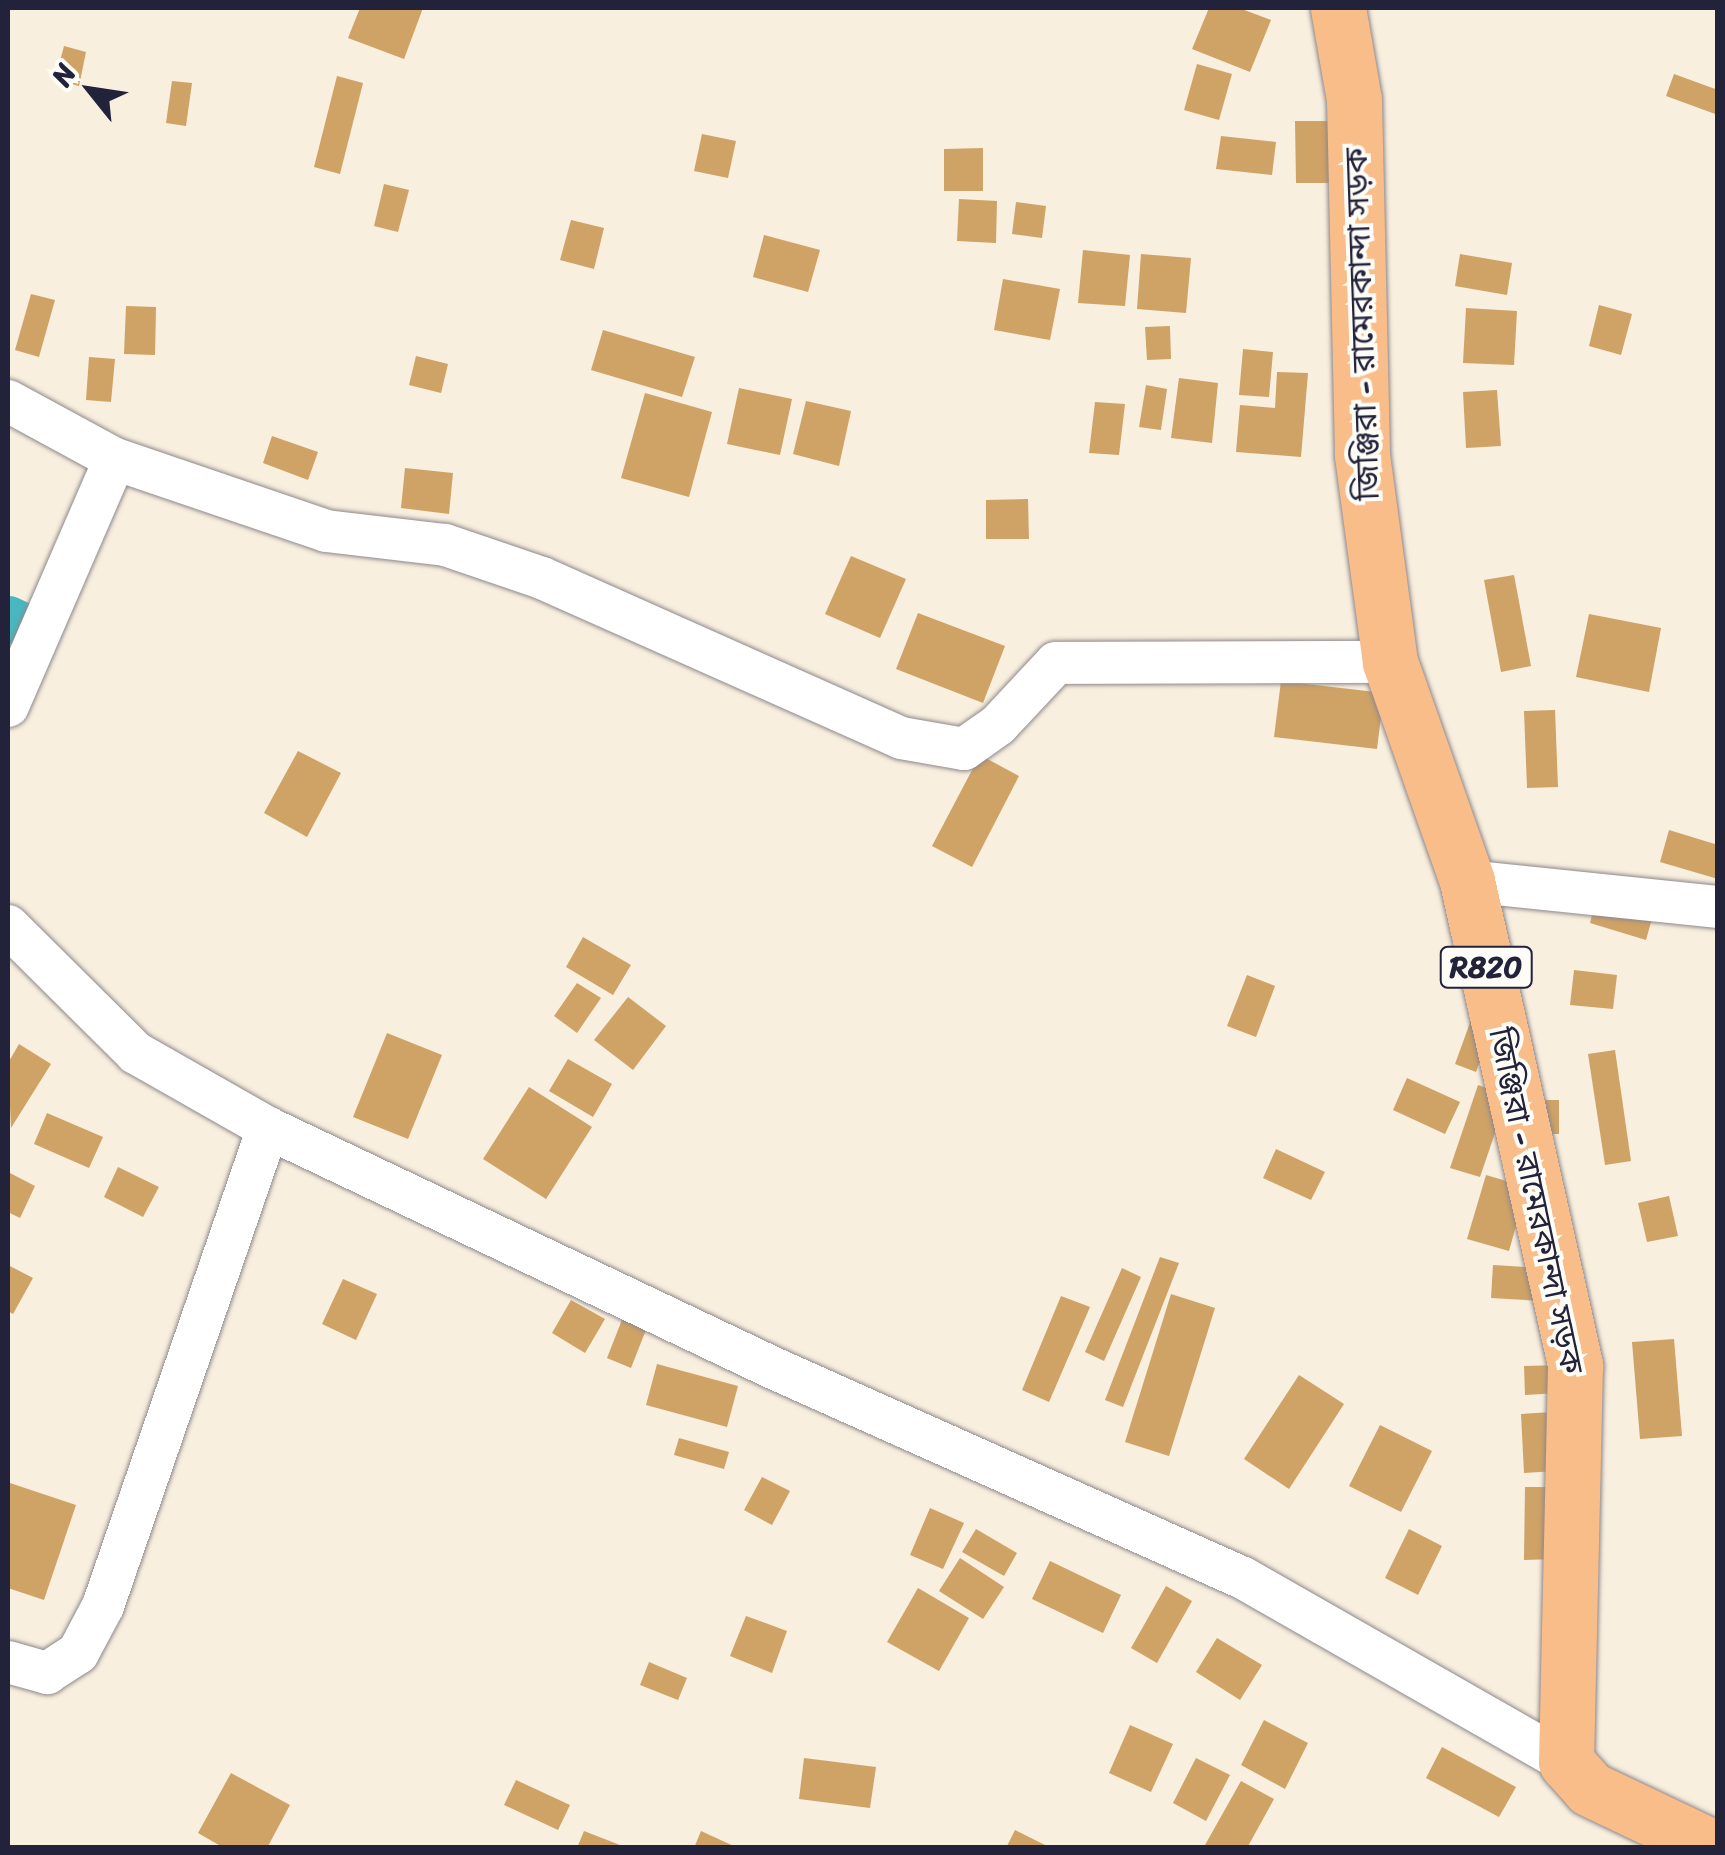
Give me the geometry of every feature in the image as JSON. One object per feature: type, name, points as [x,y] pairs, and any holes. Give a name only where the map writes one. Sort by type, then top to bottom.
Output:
[{"type":"main road","name":"জিঞ্জিরা - রামেরকান্দা সড়ক","points":[[1338,8],[1354,100],[1362,455],[1390,662],[1467,881],[1574,1366],[1566,1762]]},
{"type":"main road","points":[[1566,1762],[1632,1830],[1714,1848]]},
{"type":"street","points":[[8,401],[115,459],[326,530],[445,545],[542,578],[901,738],[964,749],[998,725],[1056,663],[1390,662]]},
{"type":"street","points":[[8,706],[115,459]]},
{"type":"street","points":[[1467,881],[1718,907]]},
{"type":"street","points":[[8,926],[136,1053],[268,1128],[772,1367],[1243,1578],[1566,1762]]},
{"type":"street","points":[[8,1662],[47,1673],[78,1653],[103,1606],[268,1128]]},
{"type":"building","points":[[360,8],[423,8],[404,59],[348,38]]},
{"type":"building","points":[[1209,8],[1239,8],[1271,20],[1250,72],[1192,49]]},
{"type":"building","points":[[64,46],[86,52],[79,86],[55,80]]},
{"type":"building","points":[[1197,64],[1232,74],[1219,120],[1184,110]]},
{"type":"building","points":[[1674,74],[1718,90],[1718,115],[1666,96]]},
{"type":"building","points":[[337,76],[363,83],[340,174],[314,167]]},
{"type":"building","points":[[172,81],[192,83],[186,126],[166,123]]},
{"type":"building","points":[[1295,121],[1329,121],[1329,183],[1296,183]]},
{"type":"building","points":[[702,134],[736,141],[728,178],[694,171]]},
{"type":"building","points":[[1221,136],[1276,142],[1272,175],[1216,169]]},
{"type":"building","points":[[983,148],[983,191],[944,191],[944,149]]},
{"type":"building","points":[[384,184],[409,190],[398,232],[374,226]]},
{"type":"building","points":[[959,199],[997,201],[996,243],[957,241]]},
{"type":"building","points":[[1016,202],[1046,206],[1042,238],[1012,234]]},
{"type":"building","points":[[571,220],[604,228],[594,269],[560,260]]},
{"type":"building","points":[[764,235],[820,250],[808,292],[753,277]]},
{"type":"building","points":[[1083,250],[1130,255],[1125,306],[1078,303]]},
{"type":"building","points":[[1141,254],[1191,258],[1186,313],[1137,309]]},
{"type":"building","points":[[1460,254],[1512,263],[1507,295],[1455,286]]},
{"type":"building","points":[[1003,279],[1060,289],[1050,340],[994,330]]},
{"type":"building","points":[[31,294],[55,300],[39,357],[15,350]]},
{"type":"building","points":[[1599,305],[1632,314],[1621,355],[1589,346]]},
{"type":"building","points":[[126,306],[156,307],[155,355],[124,354]]},
{"type":"building","points":[[1466,308],[1517,311],[1514,365],[1463,363]]},
{"type":"building","points":[[1170,326],[1171,359],[1147,360],[1145,327]]},
{"type":"building","points":[[603,330],[695,357],[682,397],[591,370]]},
{"type":"building","points":[[1243,349],[1273,352],[1269,397],[1239,395]]},
{"type":"building","points":[[416,356],[448,364],[441,393],[409,385]]},
{"type":"building","points":[[89,357],[115,359],[111,402],[86,400]]},
{"type":"building","points":[[1277,372],[1308,373],[1301,457],[1236,452],[1240,405],[1275,408]]},
{"type":"building","points":[[1179,378],[1218,383],[1212,443],[1171,438]]},
{"type":"building","points":[[1146,385],[1167,389],[1161,430],[1139,427]]},
{"type":"building","points":[[739,388],[792,399],[780,455],[727,444]]},
{"type":"building","points":[[1497,390],[1501,446],[1466,448],[1463,392]]},
{"type":"building","points":[[645,393],[712,412],[689,497],[621,478]]},
{"type":"building","points":[[806,401],[851,411],[839,466],[793,454]]},
{"type":"building","points":[[1095,402],[1125,404],[1119,455],[1089,453]]},
{"type":"building","points":[[272,436],[318,452],[308,480],[263,463]]},
{"type":"building","points":[[405,468],[453,473],[449,514],[401,508]]},
{"type":"building","points":[[1028,499],[1029,539],[986,539],[986,500]]},
{"type":"building","points":[[851,556],[906,579],[880,638],[825,614]]},
{"type":"building","points":[[1514,575],[1531,666],[1501,672],[1484,580]]},
{"type":"building","points":[[918,613],[1005,646],[983,703],[896,669]]},
{"type":"building","points":[[1589,614],[1661,628],[1649,692],[1576,677]]},
{"type":"building","points":[[1281,681],[1384,693],[1377,749],[1274,737]]},
{"type":"building","points":[[1555,710],[1558,787],[1527,788],[1524,711]]},
{"type":"building","points":[[298,751],[341,773],[307,837],[264,813]]},
{"type":"building","points":[[980,755],[1019,776],[972,867],[932,846]]},
{"type":"building","points":[[1669,830],[1718,845],[1718,879],[1660,862]]},
{"type":"building","points":[[1596,898],[1653,915],[1646,940],[1590,923]]},
{"type":"building","points":[[583,937],[631,965],[613,995],[566,967]]},
{"type":"building","points":[[1574,970],[1617,975],[1613,1009],[1570,1005]]},
{"type":"building","points":[[1247,975],[1275,986],[1256,1037],[1227,1026]]},
{"type":"building","points":[[577,983],[601,998],[577,1033],[554,1016]]},
{"type":"building","points":[[628,997],[666,1026],[633,1070],[594,1040]]},
{"type":"building","points":[[1471,1020],[1492,1028],[1476,1072],[1455,1064]]},
{"type":"building","points":[[387,1033],[442,1055],[408,1139],[353,1117]]},
{"type":"building","points":[[19,1044],[51,1064],[11,1128],[8,1063]]},
{"type":"building","points":[[1615,1050],[1631,1161],[1605,1165],[1588,1054]]},
{"type":"building","points":[[568,1059],[612,1084],[593,1117],[549,1091]]},
{"type":"building","points":[[1407,1078],[1460,1102],[1445,1134],[1393,1110]]},
{"type":"building","points":[[1478,1085],[1508,1095],[1480,1177],[1450,1168]]},
{"type":"building","points":[[529,1087],[592,1127],[546,1199],[483,1159]]},
{"type":"building","points":[[1533,1100],[1559,1100],[1559,1134],[1533,1134]]},
{"type":"building","points":[[47,1113],[103,1137],[89,1168],[34,1144]]},
{"type":"building","points":[[1276,1149],[1325,1172],[1311,1200],[1263,1178]]},
{"type":"building","points":[[118,1167],[159,1187],[143,1217],[104,1197]]},
{"type":"building","points":[[8,1172],[35,1186],[20,1218],[8,1212]]},
{"type":"building","points":[[1486,1175],[1527,1187],[1509,1251],[1467,1239]]},
{"type":"building","points":[[1669,1196],[1678,1236],[1647,1242],[1638,1203]]},
{"type":"building","points":[[1160,1257],[1179,1263],[1123,1407],[1105,1400]]},
{"type":"building","points":[[8,1265],[33,1278],[13,1314],[8,1311]]},
{"type":"building","points":[[1493,1265],[1542,1268],[1541,1301],[1491,1298]]},
{"type":"building","points":[[1122,1268],[1141,1277],[1104,1361],[1085,1352]]},
{"type":"building","points":[[343,1279],[377,1294],[356,1340],[322,1324]]},
{"type":"building","points":[[1171,1294],[1215,1308],[1169,1456],[1125,1442]]},
{"type":"building","points":[[1061,1296],[1090,1307],[1049,1402],[1022,1390]]},
{"type":"building","points":[[571,1300],[605,1319],[585,1353],[552,1333]]},
{"type":"building","points":[[627,1307],[651,1317],[631,1368],[607,1358]]},
{"type":"building","points":[[1674,1339],[1682,1436],[1640,1439],[1632,1342]]},
{"type":"building","points":[[657,1364],[738,1386],[727,1427],[646,1405]]},
{"type":"building","points":[[1559,1365],[1560,1393],[1525,1395],[1524,1366]]},
{"type":"building","points":[[1299,1375],[1344,1404],[1289,1489],[1244,1459]]},
{"type":"building","points":[[1568,1411],[1572,1470],[1524,1473],[1521,1414]]},
{"type":"building","points":[[1380,1425],[1432,1451],[1401,1512],[1349,1486]]},
{"type":"building","points":[[679,1438],[729,1452],[724,1469],[674,1455]]},
{"type":"building","points":[[762,1477],[790,1491],[772,1525],[744,1510]]},
{"type":"building","points":[[10,1483],[76,1505],[44,1600],[8,1588]]},
{"type":"building","points":[[1525,1487],[1556,1487],[1555,1559],[1524,1560]]},
{"type":"building","points":[[930,1508],[964,1523],[943,1569],[910,1555]]},
{"type":"building","points":[[976,1529],[1017,1553],[1004,1576],[962,1552]]},
{"type":"building","points":[[1409,1529],[1442,1546],[1418,1595],[1385,1578]]},
{"type":"building","points":[[960,1558],[1004,1587],[983,1619],[939,1591]]},
{"type":"building","points":[[1050,1561],[1121,1595],[1103,1633],[1032,1599]]},
{"type":"building","points":[[1166,1586],[1192,1601],[1157,1663],[1131,1648]]},
{"type":"building","points":[[918,1588],[969,1618],[939,1671],[887,1642]]},
{"type":"building","points":[[746,1616],[787,1631],[772,1673],[730,1656]]},
{"type":"building","points":[[1217,1638],[1262,1665],[1240,1700],[1196,1672]]},
{"type":"building","points":[[649,1662],[687,1678],[678,1700],[640,1685]]},
{"type":"building","points":[[1264,1720],[1308,1743],[1285,1789],[1241,1765]]},
{"type":"building","points":[[1130,1725],[1173,1744],[1151,1792],[1109,1773]]},
{"type":"building","points":[[1442,1747],[1516,1787],[1499,1817],[1426,1778]]},
{"type":"building","points":[[804,1758],[876,1767],[870,1808],[799,1799]]},
{"type":"building","points":[[1196,1758],[1230,1775],[1206,1821],[1173,1803]]},
{"type":"building","points":[[231,1773],[290,1805],[267,1848],[224,1848],[198,1833]]},
{"type":"building","points":[[516,1780],[570,1805],[558,1830],[504,1805]]},
{"type":"building","points":[[1241,1781],[1274,1799],[1247,1848],[1209,1848],[1205,1845]]},
{"type":"building","points":[[1015,1830],[1051,1848],[1006,1848]]},
{"type":"building","points":[[584,1831],[625,1847],[625,1848],[577,1848]]},
{"type":"building","points":[[701,1831],[738,1848],[694,1848]]},
{"type":"waterway","points":[[8,618],[27,627]]}]
